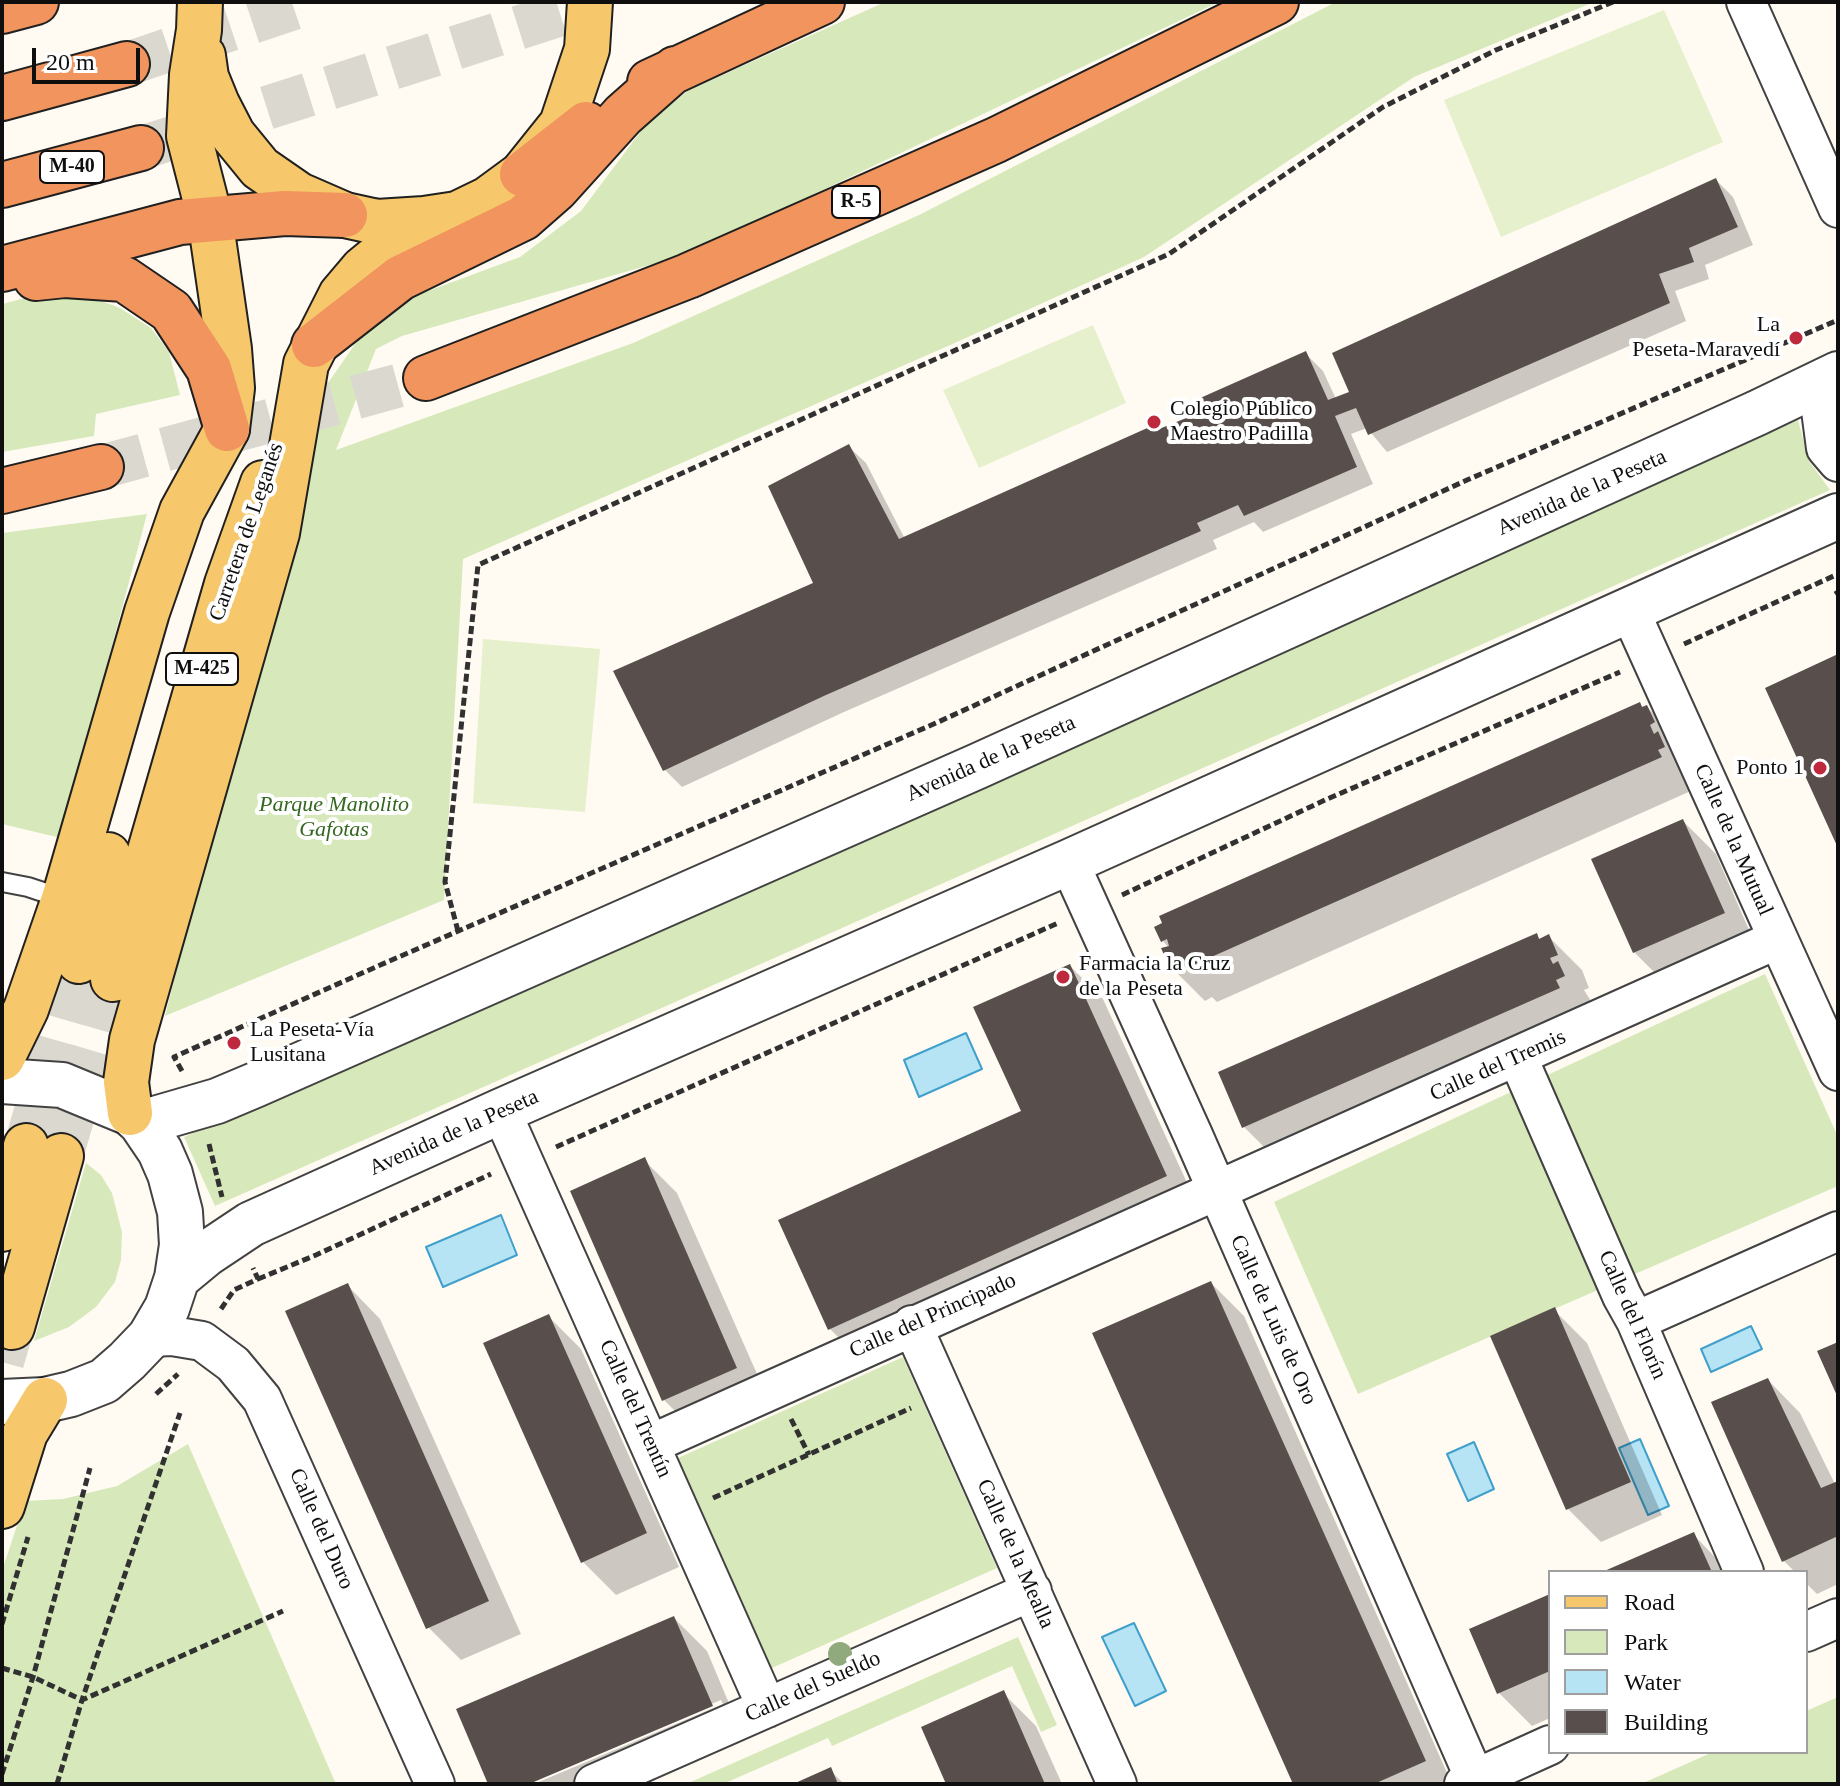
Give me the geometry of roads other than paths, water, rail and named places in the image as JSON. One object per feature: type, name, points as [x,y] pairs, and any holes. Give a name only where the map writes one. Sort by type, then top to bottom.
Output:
[{"type":"highway","points":[[2,11],[36,2]]},
{"type":"highway","points":[[522,174],[625,95],[822,2]]},
{"type":"highway","name":"R-5","points":[[426,378],[688,276],[996,140],[1276,2]]},
{"type":"highway","points":[[2,98],[127,64]]},
{"type":"highway","points":[[310,354],[400,278],[523,218],[556,189],[623,115],[675,69]]},
{"type":"highway","name":"M-40","points":[[2,185],[141,148]]},
{"type":"highway","name":"M-425","points":[[210,218],[285,213],[345,215]]},
{"type":"highway","points":[[2,269],[180,222],[210,218]]},
{"type":"highway","points":[[2,282],[65,275],[124,279],[171,311],[209,369],[227,429]]},
{"type":"highway","points":[[2,491],[101,467]]},
{"type":"main road","name":"M-425","points":[[200,16],[206,77],[233,135],[260,168],[299,195],[345,215],[377,222],[457,214],[488,199],[522,174],[562,124],[587,49],[587,9]]},
{"type":"main road","name":"M-425","points":[[200,16],[192,75],[189,136],[210,218],[229,349],[232,388],[227,429]]},
{"type":"main road","name":"M-425","points":[[310,354],[341,295],[363,269],[424,219]]},
{"type":"main road","name":"Carretera de Leganés","points":[[227,429],[96,970],[227,584],[310,354]]},
{"type":"main road","points":[[135,1118],[126,1082],[132,1040],[277,533],[310,354]]},
{"type":"main road","points":[[2,1058],[26,1009],[64,899],[147,612],[182,511],[227,429]]},
{"type":"main road","points":[[2,1229],[44,1151],[12,1327]]},
{"type":"main road","points":[[17,1516],[25,1433],[45,1400]]},
{"type":"street","points":[[1746,2],[1838,208]]},
{"type":"street","name":"Avenida de la Peseta","points":[[135,1118],[176,1114],[242,1090],[964,772],[1836,375]]},
{"type":"street","name":"Avenida de la Peseta","points":[[1836,375],[1821,410],[1826,448],[1838,462]]},
{"type":"street","name":"Avenida de la Peseta","points":[[177,1278],[251,1224],[1069,862],[1838,516]]},
{"type":"street","name":"Calle de la Mutual","points":[[1629,609],[1838,1071]]},
{"type":"street","name":"Calle de Luis de Oro","points":[[1069,862],[1216,1190],[1470,1781]]},
{"type":"street","name":"Calle del Tremis","points":[[1216,1190],[1518,1058],[1778,939]]},
{"type":"street","name":"Calle del Florín","points":[[1518,1058],[1743,1570]]},
{"type":"street","points":[[2,1081],[62,1085],[103,1100],[135,1118],[160,1151],[170,1174],[180,1212],[182,1245],[177,1278],[167,1308],[150,1337],[104,1381],[45,1400],[2,1402]]},
{"type":"street","name":"Calle del Trentín","points":[[501,1111],[767,1708]]},
{"type":"street","name":"Calle del Principado","points":[[651,1444],[1216,1190]]},
{"type":"street","points":[[1636,1321],[1838,1231]]},
{"type":"street","name":"Calle de la Mealla","points":[[912,1325],[1117,1784]]},
{"type":"street","name":"Calle del Duro","points":[[150,1337],[172,1336],[202,1341],[233,1364],[262,1399],[435,1784]]},
{"type":"street","name":"Calle del Sueldo","points":[[594,1784],[1032,1591]]},
{"type":"street","points":[[1808,1631],[1838,1618]]},
{"type":"street","points":[[1470,1781],[1548,1746]]},
{"type":"lane","points":[[2,882],[64,899]]},
{"type":"water","points":[[966,1033],[982,1069],[919,1097],[904,1060]]},
{"type":"water","points":[[501,1215],[517,1255],[443,1287],[426,1247]]},
{"type":"water","points":[[1751,1326],[1762,1349],[1711,1372],[1701,1349]]},
{"type":"water","points":[[1640,1439],[1669,1506],[1648,1515],[1619,1448]]},
{"type":"water","points":[[1474,1442],[1494,1489],[1468,1501],[1447,1454]]},
{"type":"water","points":[[1134,1623],[1166,1691],[1135,1706],[1102,1637]]},
{"type":"tunnel","points":[[127,64],[311,2]]},
{"type":"tunnel","points":[[141,148],[599,2]]},
{"type":"tunnel","points":[[101,467],[426,378]]},
{"type":"tunnel","points":[[26,1146],[79,961]]},
{"type":"tunnel","points":[[61,1156],[113,979]]},
{"type":"tunnel","points":[[2,1362],[12,1327]]},
{"type":"place","name":"La Peseta-Maravedí","points":[[1796,338]]},
{"type":"place","name":"Colegio Público Maestro Padilla","points":[[1154,422]]},
{"type":"place","name":"Ponto 1","points":[[1820,768]]},
{"type":"place","name":"Farmacia la Cruz de la Peseta","points":[[1063,977]]},
{"type":"place","name":"La Peseta-Vía Lusitana","points":[[234,1043]]},
{"type":"park label","name":"Parque Manolito Gafotas","points":[[334,818]]}]
